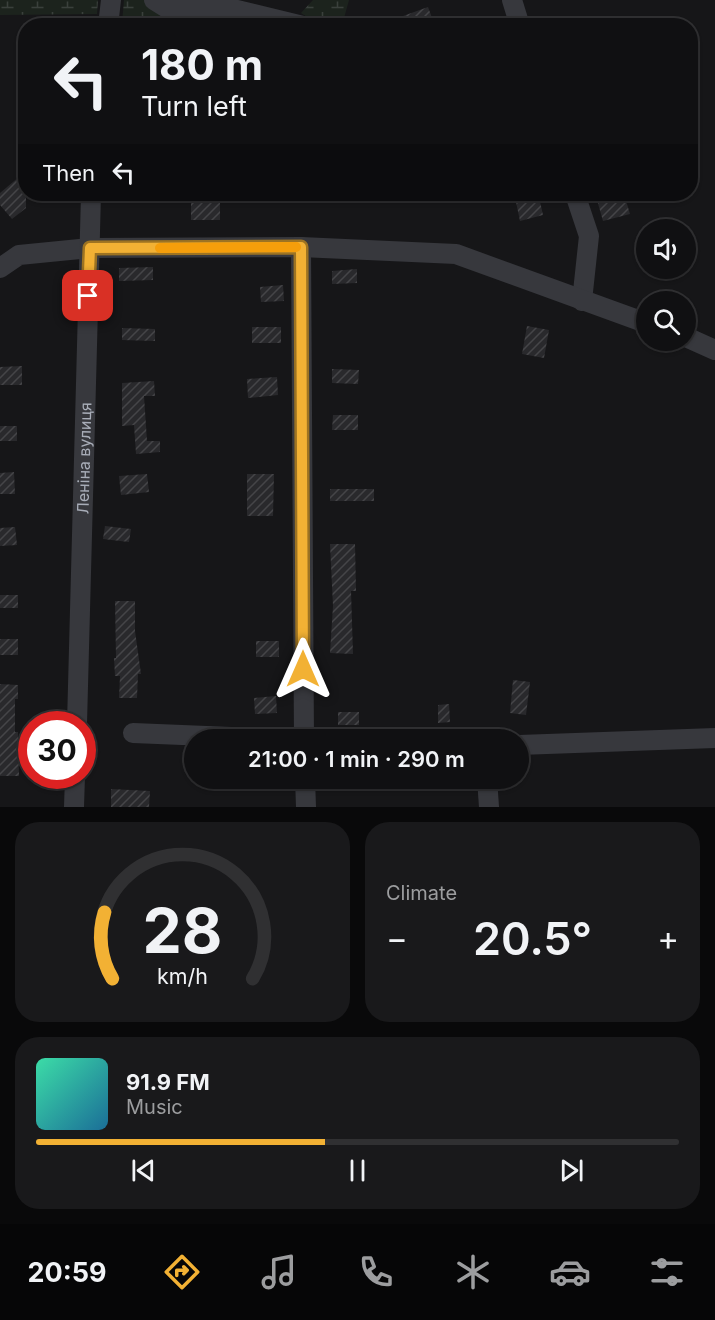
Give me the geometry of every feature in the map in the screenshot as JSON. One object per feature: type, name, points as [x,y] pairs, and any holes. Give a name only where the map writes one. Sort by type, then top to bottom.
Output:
[{"type":"street","points":[[109,18],[111,0]]},
{"type":"street","points":[[154,0],[170,10],[233,9],[270,18]]},
{"type":"street","points":[[512,0],[518,18]]},
{"type":"street","name":"Леніна вулиця","points":[[77,711],[91,201]]},
{"type":"street","points":[[577,201],[589,236],[582,301]]},
{"type":"street","points":[[301,247],[305,729]]},
{"type":"street","points":[[0,268],[19,255],[90,248],[301,247],[456,254],[636,319]]},
{"type":"street","points":[[696,341],[715,350]]},
{"type":"street","points":[[133,733],[184,735]]},
{"type":"street","points":[[529,745],[715,738]]},
{"type":"street","points":[[74,807],[75,789]]},
{"type":"street","points":[[305,789],[306,807]]},
{"type":"street","points":[[488,789],[489,807]]},
{"type":"green space","points":[[0,0],[98,0],[97,14],[0,15]]},
{"type":"green space","points":[[124,0],[145,0],[248,18],[122,18]]},
{"type":"green space","points":[[313,0],[349,0],[344,18],[308,18],[301,13]]},
{"type":"building","points":[[428,7],[432,18],[404,18],[403,16]]},
{"type":"building","points":[[18,178],[18,201],[26,201],[26,208],[12,219],[0,205],[0,193]]},
{"type":"building","points":[[540,201],[543,215],[520,221],[516,202]]},
{"type":"building","points":[[597,201],[626,201],[630,214],[603,221]]},
{"type":"building","points":[[191,202],[220,203],[220,220],[191,220]]},
{"type":"building","points":[[153,267],[153,280],[119,281],[119,268]]},
{"type":"building","points":[[357,269],[357,283],[332,284],[332,271]]},
{"type":"building","points":[[283,285],[284,301],[261,302],[260,287]]},
{"type":"building","points":[[527,326],[549,330],[544,358],[522,354]]},
{"type":"building","points":[[252,327],[281,327],[281,343],[252,343]]},
{"type":"building","points":[[122,328],[155,329],[155,341],[122,340]]},
{"type":"building","points":[[22,366],[22,385],[0,385],[0,367]]},
{"type":"building","points":[[332,369],[359,370],[358,384],[332,383]]},
{"type":"building","points":[[277,377],[278,395],[248,398],[247,379]]},
{"type":"building","points":[[154,381],[155,396],[144,396],[147,441],[160,441],[160,452],[136,454],[134,425],[122,426],[122,383]]},
{"type":"building","points":[[333,415],[358,415],[358,430],[332,430]]},
{"type":"building","points":[[0,426],[17,426],[17,441],[0,441]]},
{"type":"building","points":[[14,472],[15,494],[0,494],[0,473]]},
{"type":"building","points":[[147,474],[149,492],[121,495],[119,476]]},
{"type":"building","points":[[247,474],[274,474],[273,516],[247,516]]},
{"type":"building","points":[[330,489],[374,489],[374,501],[330,501]]},
{"type":"building","points":[[105,526],[131,529],[129,542],[103,539]]},
{"type":"building","points":[[15,527],[17,545],[0,546],[0,528]]},
{"type":"building","points":[[330,544],[355,544],[356,591],[351,591],[353,654],[330,653],[333,606]]},
{"type":"building","points":[[0,595],[18,595],[18,608],[0,608]]},
{"type":"building","points":[[115,601],[135,601],[135,631],[141,674],[138,674],[137,698],[119,698],[120,676],[115,676],[114,658],[116,658]]},
{"type":"building","points":[[0,639],[18,639],[18,655],[0,655]]},
{"type":"building","points":[[256,641],[279,641],[279,657],[256,657]]},
{"type":"building","points":[[513,680],[530,682],[526,715],[510,713]]},
{"type":"building","points":[[0,684],[18,685],[18,699],[15,699],[15,732],[18,732],[18,776],[0,776]]},
{"type":"building","points":[[276,696],[277,713],[255,714],[254,698]]},
{"type":"building","points":[[449,704],[450,722],[438,723],[438,705]]},
{"type":"building","points":[[338,712],[359,712],[359,725],[338,725]]},
{"type":"building","points":[[111,789],[150,791],[149,807],[111,807]]},
{"type":"slow traffic","points":[[160,248],[296,247]]},
{"type":"route","points":[[88,296],[90,248],[301,247],[303,669]]}]
